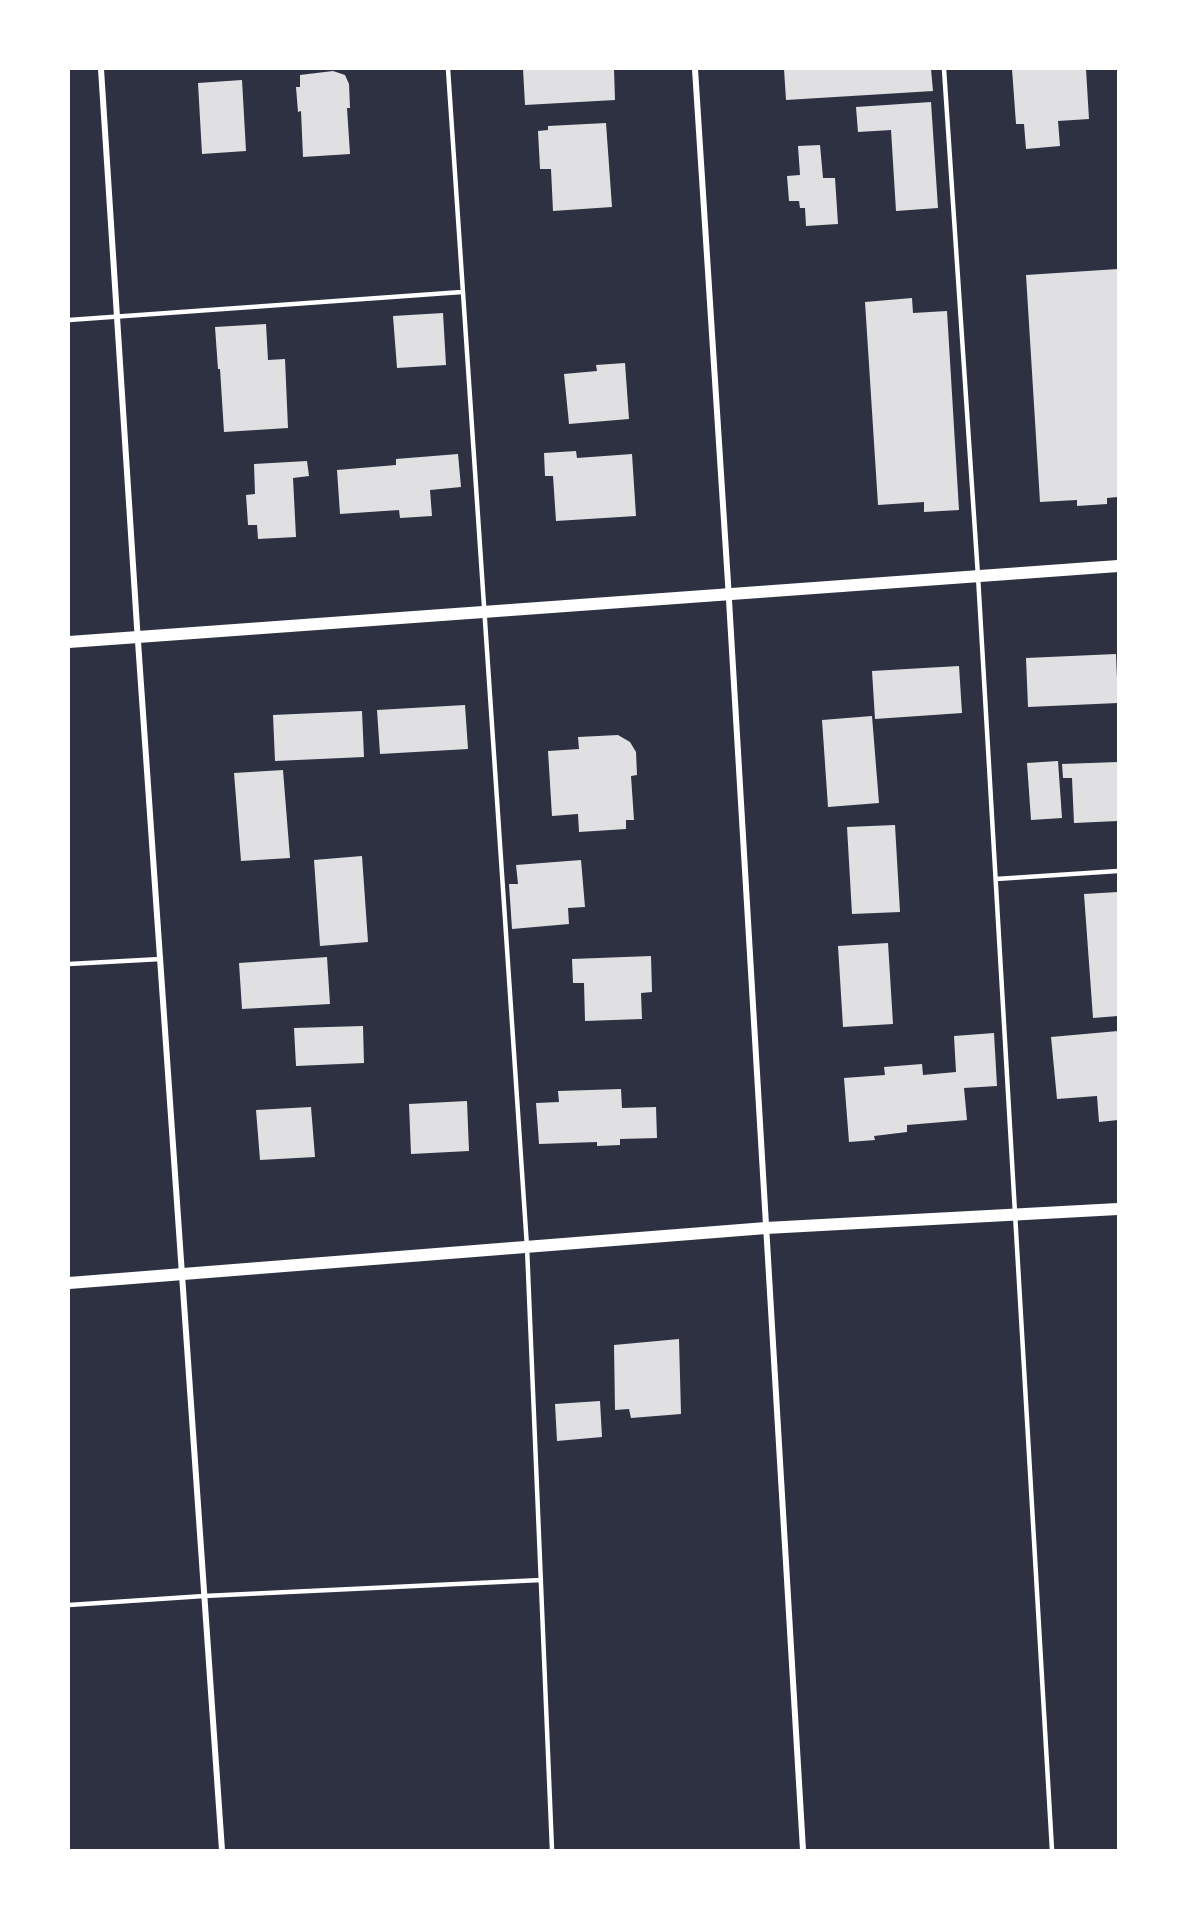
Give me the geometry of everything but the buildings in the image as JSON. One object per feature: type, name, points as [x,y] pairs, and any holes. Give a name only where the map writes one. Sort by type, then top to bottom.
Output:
[{"type":"main road","points":[[69,642],[1118,566]]},
{"type":"main road","points":[[69,1283],[766,1228],[1118,1209]]},
{"type":"street","points":[[101,69],[222,1850]]},
{"type":"street","points":[[695,69],[729,594],[803,1850]]},
{"type":"lane","points":[[448,69],[527,1247],[552,1850]]},
{"type":"lane","points":[[944,69],[978,576],[1052,1850]]},
{"type":"lane","points":[[69,320],[462,292]]},
{"type":"lane","points":[[996,879],[1118,871]]},
{"type":"lane","points":[[69,964],[161,959]]},
{"type":"lane","points":[[69,1605],[204,1596],[541,1580]]}]
